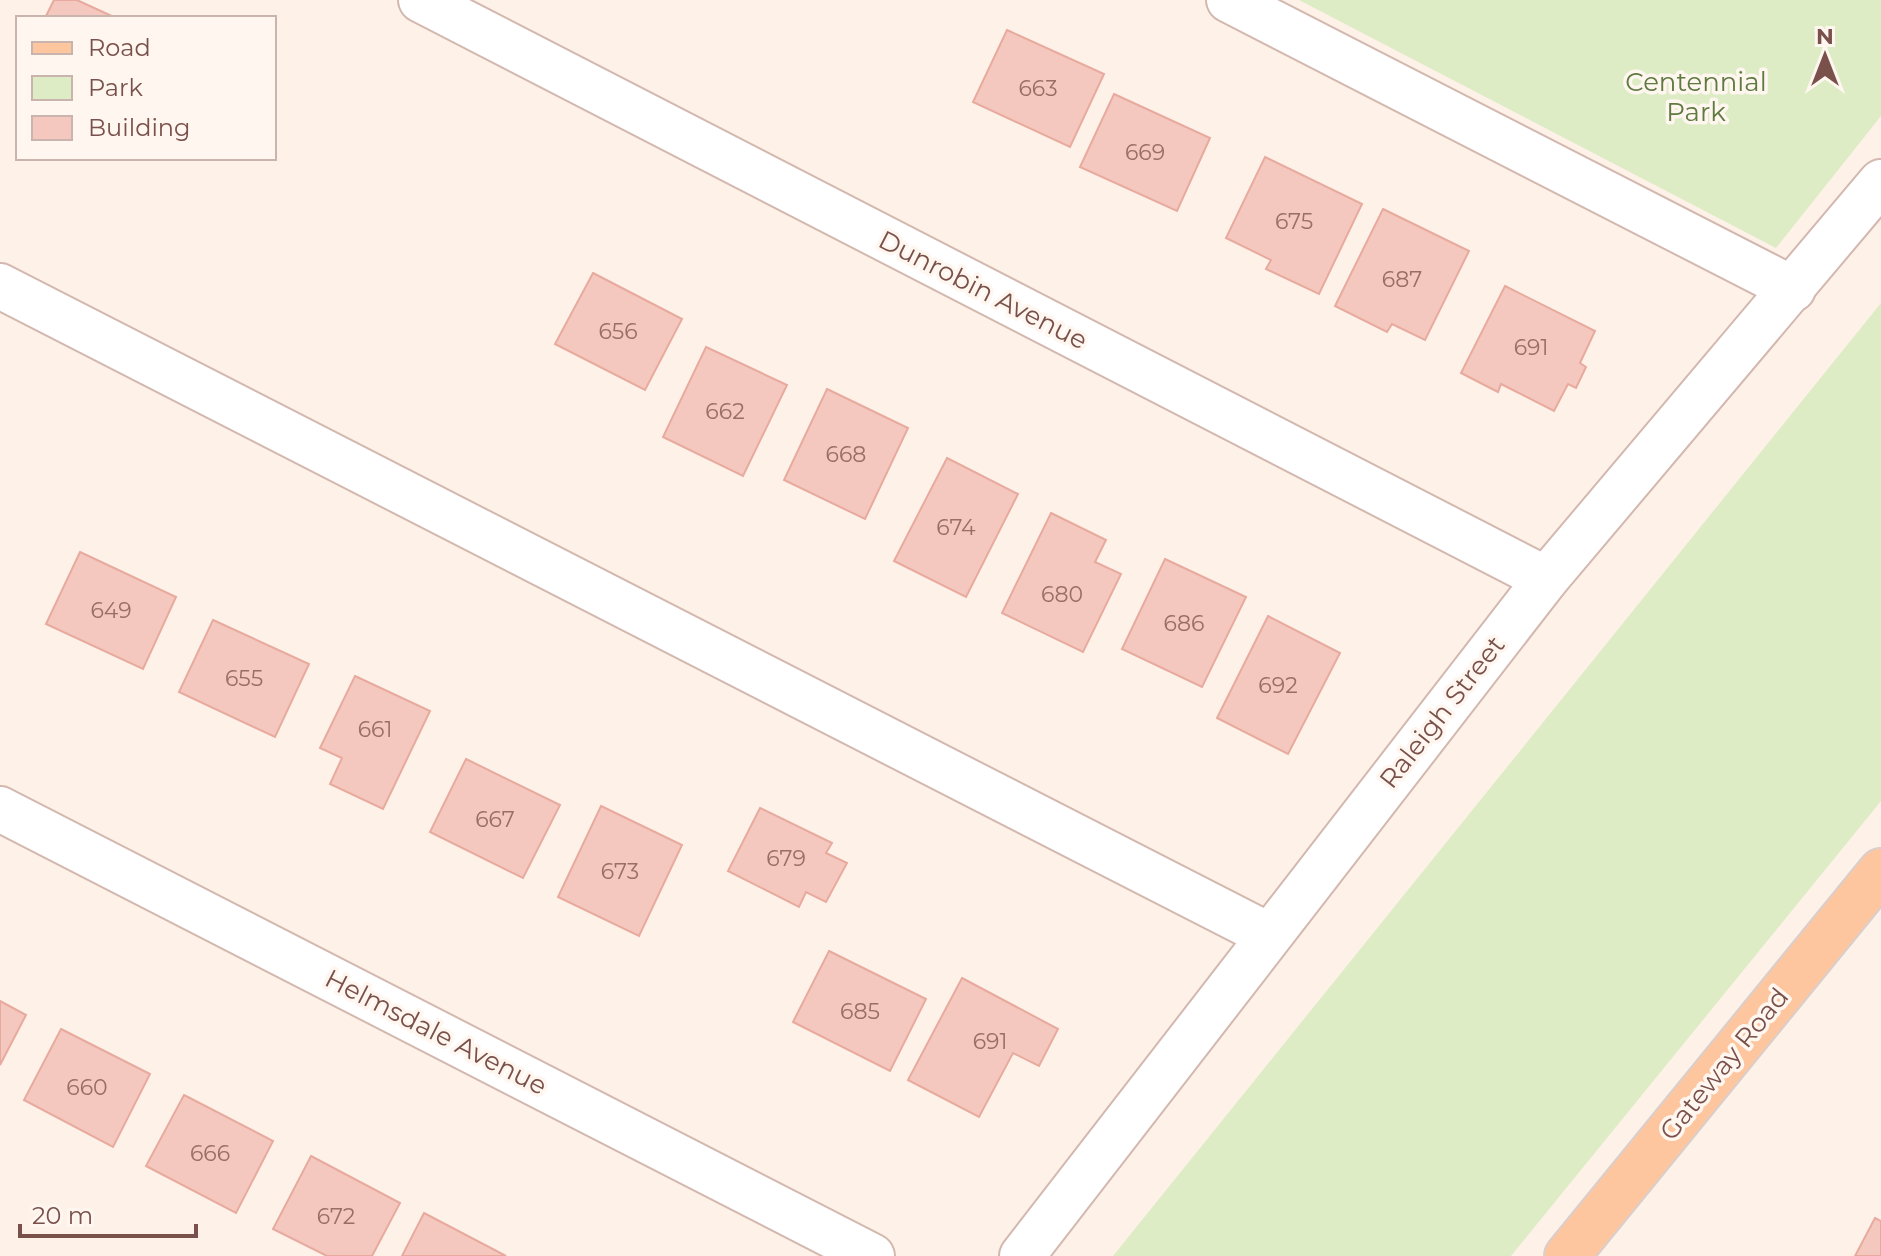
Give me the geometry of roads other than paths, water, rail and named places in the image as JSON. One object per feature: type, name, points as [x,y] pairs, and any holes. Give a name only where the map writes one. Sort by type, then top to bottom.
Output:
[{"type":"main road","name":"Gateway Road","points":[[1567,1256],[1881,871]]},
{"type":"street","name":"Dunrobin Avenue","points":[[421,0],[1546,579]]},
{"type":"street","points":[[1229,0],[1793,289]]},
{"type":"street","name":"Raleigh Street","points":[[1022,1256],[1546,579],[1881,182]]},
{"type":"street","points":[[0,286],[1268,935]]},
{"type":"street","name":"Helmsdale Avenue","points":[[0,809],[872,1256]]},
{"type":"park label","name":"Centennial Park","points":[[1696,97]]}]
